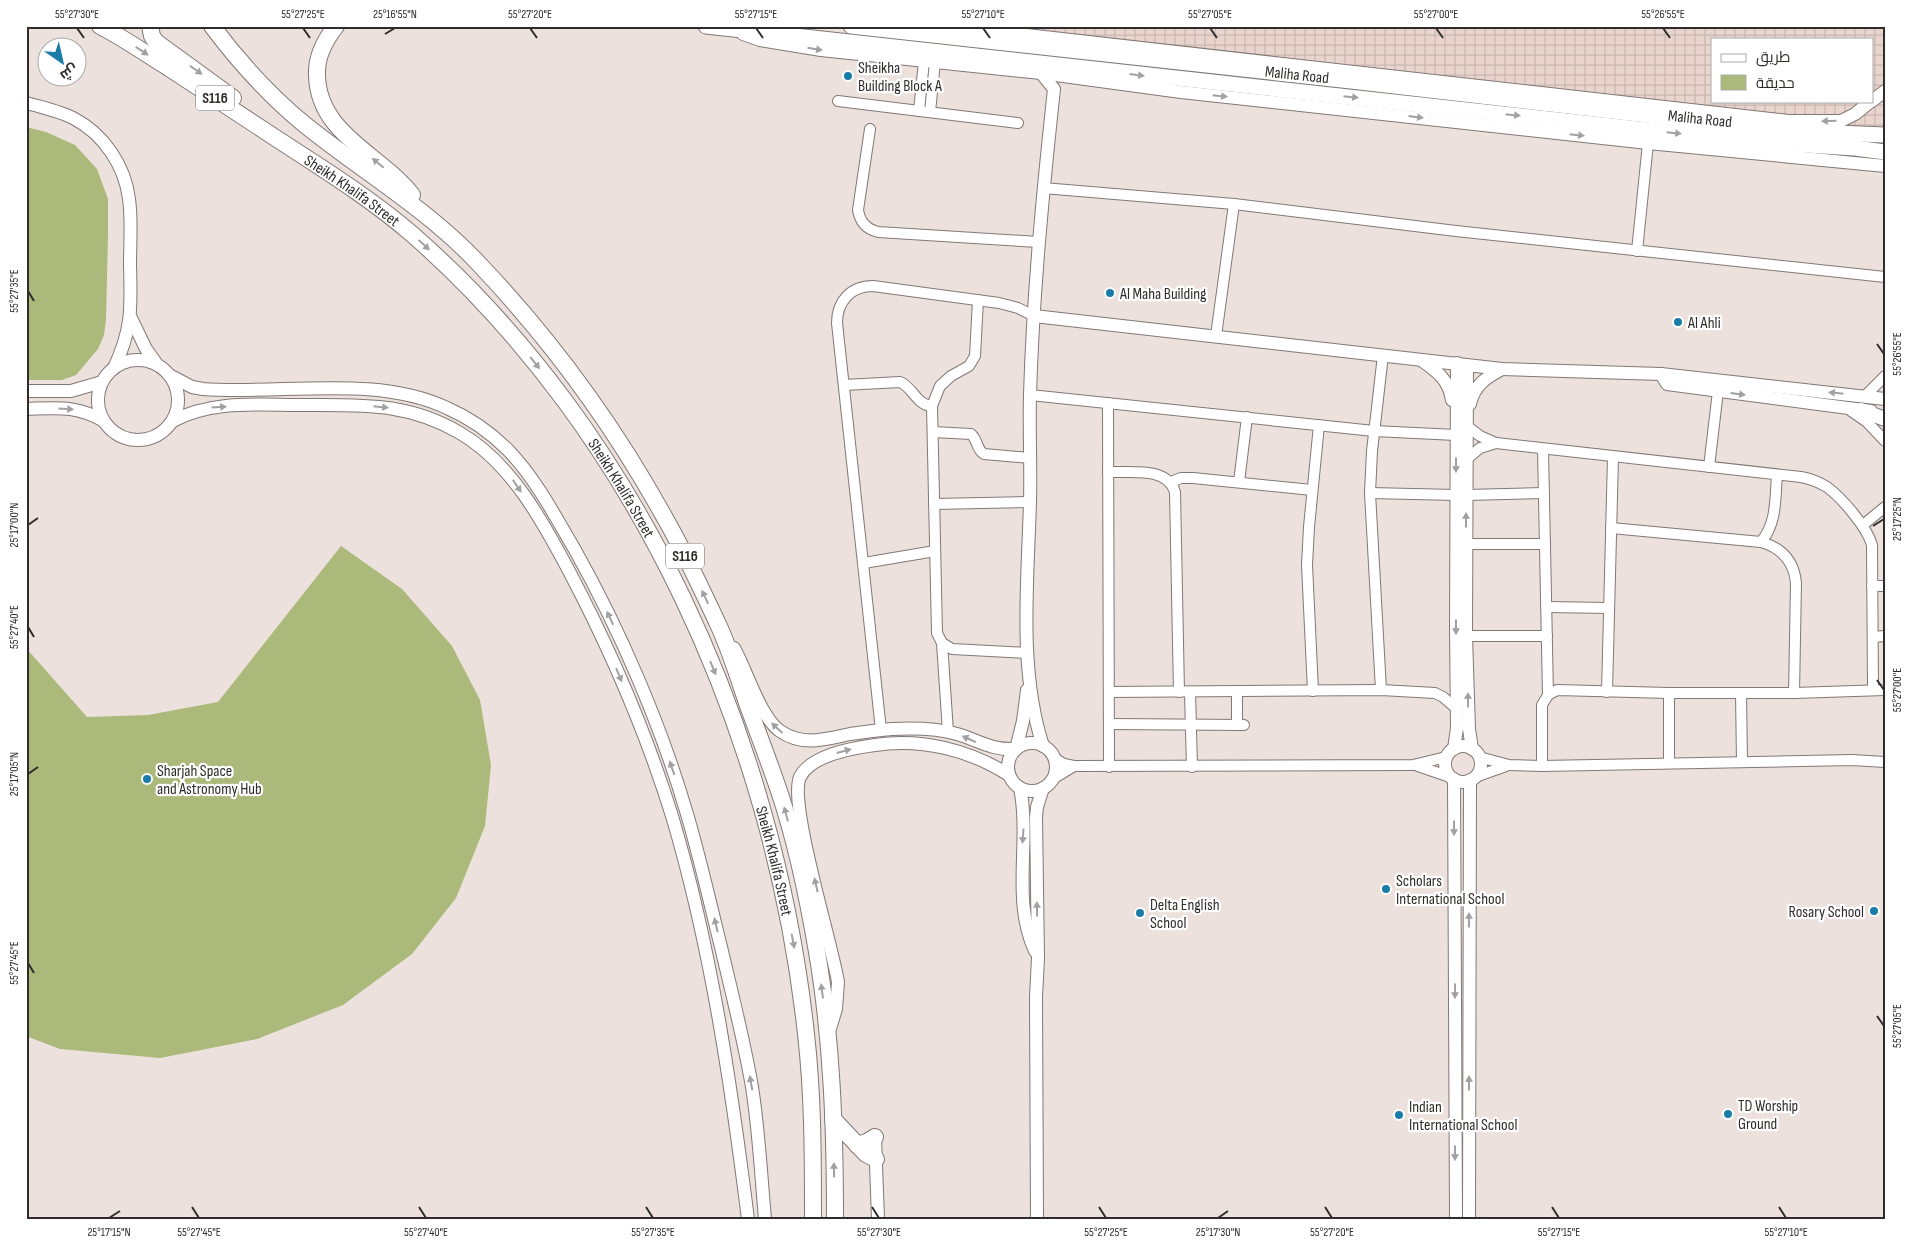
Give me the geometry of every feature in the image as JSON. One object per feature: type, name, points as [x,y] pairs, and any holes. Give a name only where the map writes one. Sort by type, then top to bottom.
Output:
[{"type":"highway","name":"Sheikh Khalifa Street","points":[[100,26],[184,78],[373,203],[412,234],[463,282],[511,335],[556,390],[603,456],[653,539],[716,675],[744,750],[773,848],[798,971],[808,1050],[813,1219]]},
{"type":"highway","points":[[150,26],[152,36],[162,47],[318,160],[328,174]]},
{"type":"highway","points":[[205,26],[220,43],[230,50]]},
{"type":"highway","name":"Sheikh Khalifa Street","points":[[212,26],[230,50],[265,88],[302,123],[422,212],[453,238],[482,267],[546,343],[594,406],[663,514],[718,624],[781,796],[796,849],[817,953],[828,1034],[833,1119],[835,1219]]},
{"type":"highway","points":[[336,26],[323,45],[316,71],[320,98],[325,110],[343,133],[408,190],[422,212]]},
{"type":"highway","points":[[833,1119],[868,1156],[876,1159]]},
{"type":"highway","points":[[857,1145],[875,1137]]},
{"type":"main road","name":"Maliha Road","points":[[706,26],[1758,142],[1856,148],[1885,152]]},
{"type":"main road","name":"Maliha Road","points":[[851,26],[1032,41],[1641,109],[1786,131],[1881,133]]},
{"type":"main road","points":[[1181,92],[1196,81]]},
{"type":"main road","points":[[1308,93],[1326,107]]},
{"type":"main road","points":[[1863,403],[1885,419]]},
{"type":"street","points":[[947,26],[1032,41]]},
{"type":"street","points":[[734,29],[751,37],[821,50],[1041,73],[1181,92],[1648,143],[1885,166]]},
{"type":"street","points":[[919,111],[929,61]]},
{"type":"street","points":[[929,61],[930,112]]},
{"type":"street","points":[[1041,73],[1054,89],[1038,242],[1030,395],[1030,502],[1026,561],[1029,672],[1036,723],[1043,746]]},
{"type":"street","points":[[1054,89],[1071,78]]},
{"type":"street","points":[[1874,99],[1885,91]]},
{"type":"street","points":[[838,101],[1018,122]]},
{"type":"street","points":[[1641,109],[1789,121],[1834,122],[1848,118],[1871,102]]},
{"type":"street","points":[[26,103],[74,118],[101,138],[120,166],[126,183],[130,200],[131,318],[124,344],[114,368],[102,382],[98,402],[104,422]]},
{"type":"street","points":[[870,129],[858,210],[866,227],[878,232],[1038,242]]},
{"type":"street","points":[[1637,251],[1648,143]]},
{"type":"street","points":[[1043,188],[1234,204],[1637,251],[1885,277]]},
{"type":"street","points":[[1216,336],[1234,204]]},
{"type":"street","points":[[881,730],[837,316],[842,302],[852,291],[866,286],[1008,305],[1034,316],[1502,369],[1661,374],[1863,403],[1885,412]]},
{"type":"street","points":[[948,732],[942,643],[937,633],[932,406],[940,386],[951,376],[969,366],[975,356],[978,300]]},
{"type":"street","points":[[131,318],[142,341],[156,363],[172,376],[192,387],[203,390],[359,390],[400,392],[446,407],[475,423],[507,449],[524,468],[559,522],[595,586],[642,691],[667,753],[687,813],[752,1086],[765,1219]]},
{"type":"street","points":[[1381,690],[1370,493],[1374,431],[1383,355]]},
{"type":"street","points":[[114,368],[127,361],[142,359],[156,363]]},
{"type":"street","points":[[1419,359],[1438,373],[1447,383],[1451,395],[1453,415],[1460,428],[1467,459],[1461,495],[1466,544],[1469,729],[1480,768],[1472,779],[1469,1219]]},
{"type":"street","points":[[1456,1219],[1452,778],[1446,771],[1445,764],[1457,735],[1462,364]]},
{"type":"street","points":[[1460,428],[1474,391],[1482,381],[1502,369]]},
{"type":"street","points":[[1661,374],[1667,384],[1843,407],[1885,399]]},
{"type":"street","points":[[26,409],[77,410],[91,414],[123,438],[138,440],[156,437],[173,421],[178,410],[177,386],[172,376]]},
{"type":"street","points":[[1863,403],[1885,376]]},
{"type":"street","points":[[26,392],[71,391],[102,382]]},
{"type":"street","points":[[844,385],[900,382],[906,385],[921,403],[932,406]]},
{"type":"street","points":[[1709,467],[1718,391]]},
{"type":"street","points":[[1030,395],[1374,431],[1460,428],[1496,443],[1810,479],[1826,486],[1839,498],[1863,525],[1872,545],[1873,690]]},
{"type":"street","points":[[1108,403],[1109,766]]},
{"type":"street","points":[[173,421],[187,414],[216,406],[349,405],[400,409],[420,414],[461,433],[496,460],[512,479],[564,561],[602,637],[663,788],[693,895],[710,977],[735,1112],[748,1219]]},
{"type":"street","points":[[1843,407],[1867,422],[1885,441]]},
{"type":"street","points":[[1239,482],[1246,417]]},
{"type":"street","points":[[1313,691],[1307,583],[1308,527],[1319,425]]},
{"type":"street","points":[[933,432],[971,434],[975,438],[979,450],[984,454],[1030,458]]},
{"type":"street","points":[[1467,459],[1480,448],[1496,443]]},
{"type":"street","points":[[1543,449],[1548,695]]},
{"type":"street","points":[[1607,692],[1612,457]]},
{"type":"street","points":[[1108,472],[1157,474],[1171,482],[1176,498],[1179,692]]},
{"type":"street","points":[[1761,542],[1769,530],[1774,517],[1777,475]]},
{"type":"street","points":[[1171,482],[1182,478],[1193,478],[1312,490]]},
{"type":"street","points":[[1370,493],[1461,495],[1544,493]]},
{"type":"street","points":[[934,504],[1030,502]]},
{"type":"street","points":[[1863,525],[1885,507]]},
{"type":"street","points":[[1611,528],[1761,542],[1777,548],[1783,553],[1789,559],[1795,574],[1794,693]]},
{"type":"street","points":[[1466,544],[1545,544]]},
{"type":"street","points":[[864,563],[935,551]]},
{"type":"street","points":[[1872,586],[1885,586]]},
{"type":"street","points":[[1546,607],[1609,608]]},
{"type":"street","points":[[718,624],[743,664],[767,718],[778,730],[793,738],[810,742],[881,730],[908,729],[948,732],[990,747],[1016,749],[1032,743],[1048,749],[1054,758],[1064,764],[1074,766],[1414,765],[1466,746],[1476,753],[1509,765],[1852,760],[1885,762]]},
{"type":"street","points":[[1466,636],[1547,636]]},
{"type":"street","points":[[1872,637],[1885,636]]},
{"type":"street","points":[[942,643],[947,647],[958,650],[1028,653]]},
{"type":"street","points":[[1009,775],[1010,758],[1016,749],[1023,721],[1029,672]]},
{"type":"street","points":[[1109,692],[1381,690],[1435,693],[1457,682]]},
{"type":"street","points":[[1542,766],[1542,705],[1548,695],[1557,690],[1669,693],[1794,693],[1885,690]]},
{"type":"street","points":[[1190,692],[1192,767]]},
{"type":"street","points":[[1109,724],[1240,725],[1237,692]]},
{"type":"street","points":[[1435,693],[1457,709]]},
{"type":"street","points":[[1669,693],[1669,764]]},
{"type":"street","points":[[1741,693],[1742,762]]},
{"type":"street","points":[[828,1034],[836,1009],[838,982],[801,820],[797,788],[803,772],[816,761],[841,752],[879,744],[903,743],[927,745],[957,751],[984,760],[1009,775],[1020,788],[1024,816],[1022,856],[1024,909],[1030,938],[1038,958]]},
{"type":"street","points":[[1037,1219],[1036,997],[1038,958],[1036,817],[1047,784],[1055,770],[1054,758]]},
{"type":"street","points":[[1414,765],[1459,782],[1509,765]]},
{"type":"street","points":[[1020,788],[1032,790],[1047,784],[1074,766]]},
{"type":"street","points":[[735,1112],[744,1111],[748,1116],[754,1145],[760,1162]]},
{"type":"street","points":[[875,1137],[878,1219]]},
{"type":"shaded area","points":[[911,26],[1885,26],[1885,130],[1123,52]]},
{"type":"green space","points":[[26,127],[46,132],[75,145],[97,169],[108,199],[106,320],[104,335],[98,349],[76,375],[62,380],[26,380]]},
{"type":"green space","points":[[341,546],[402,589],[452,646],[480,700],[491,765],[485,826],[456,898],[412,954],[343,1005],[257,1039],[160,1058],[60,1049],[26,1036],[26,648],[87,717],[148,715],[218,702]]},
{"type":"place","name":"Sheikha Building Block A","points":[[848,76]]},
{"type":"place","name":"Al Maha Building","points":[[1110,293]]},
{"type":"place","name":"Al Ahli","points":[[1678,322]]},
{"type":"place","name":"Sharjah Space and Astronomy Hub","points":[[147,779]]},
{"type":"place","name":"Scholars International School","points":[[1386,889]]},
{"type":"place","name":"Rosary School","points":[[1874,911]]},
{"type":"place","name":"Delta English School","points":[[1140,913]]},
{"type":"place","name":"TD Worship Ground","points":[[1728,1114]]},
{"type":"place","name":"Indian International School","points":[[1399,1115]]}]
